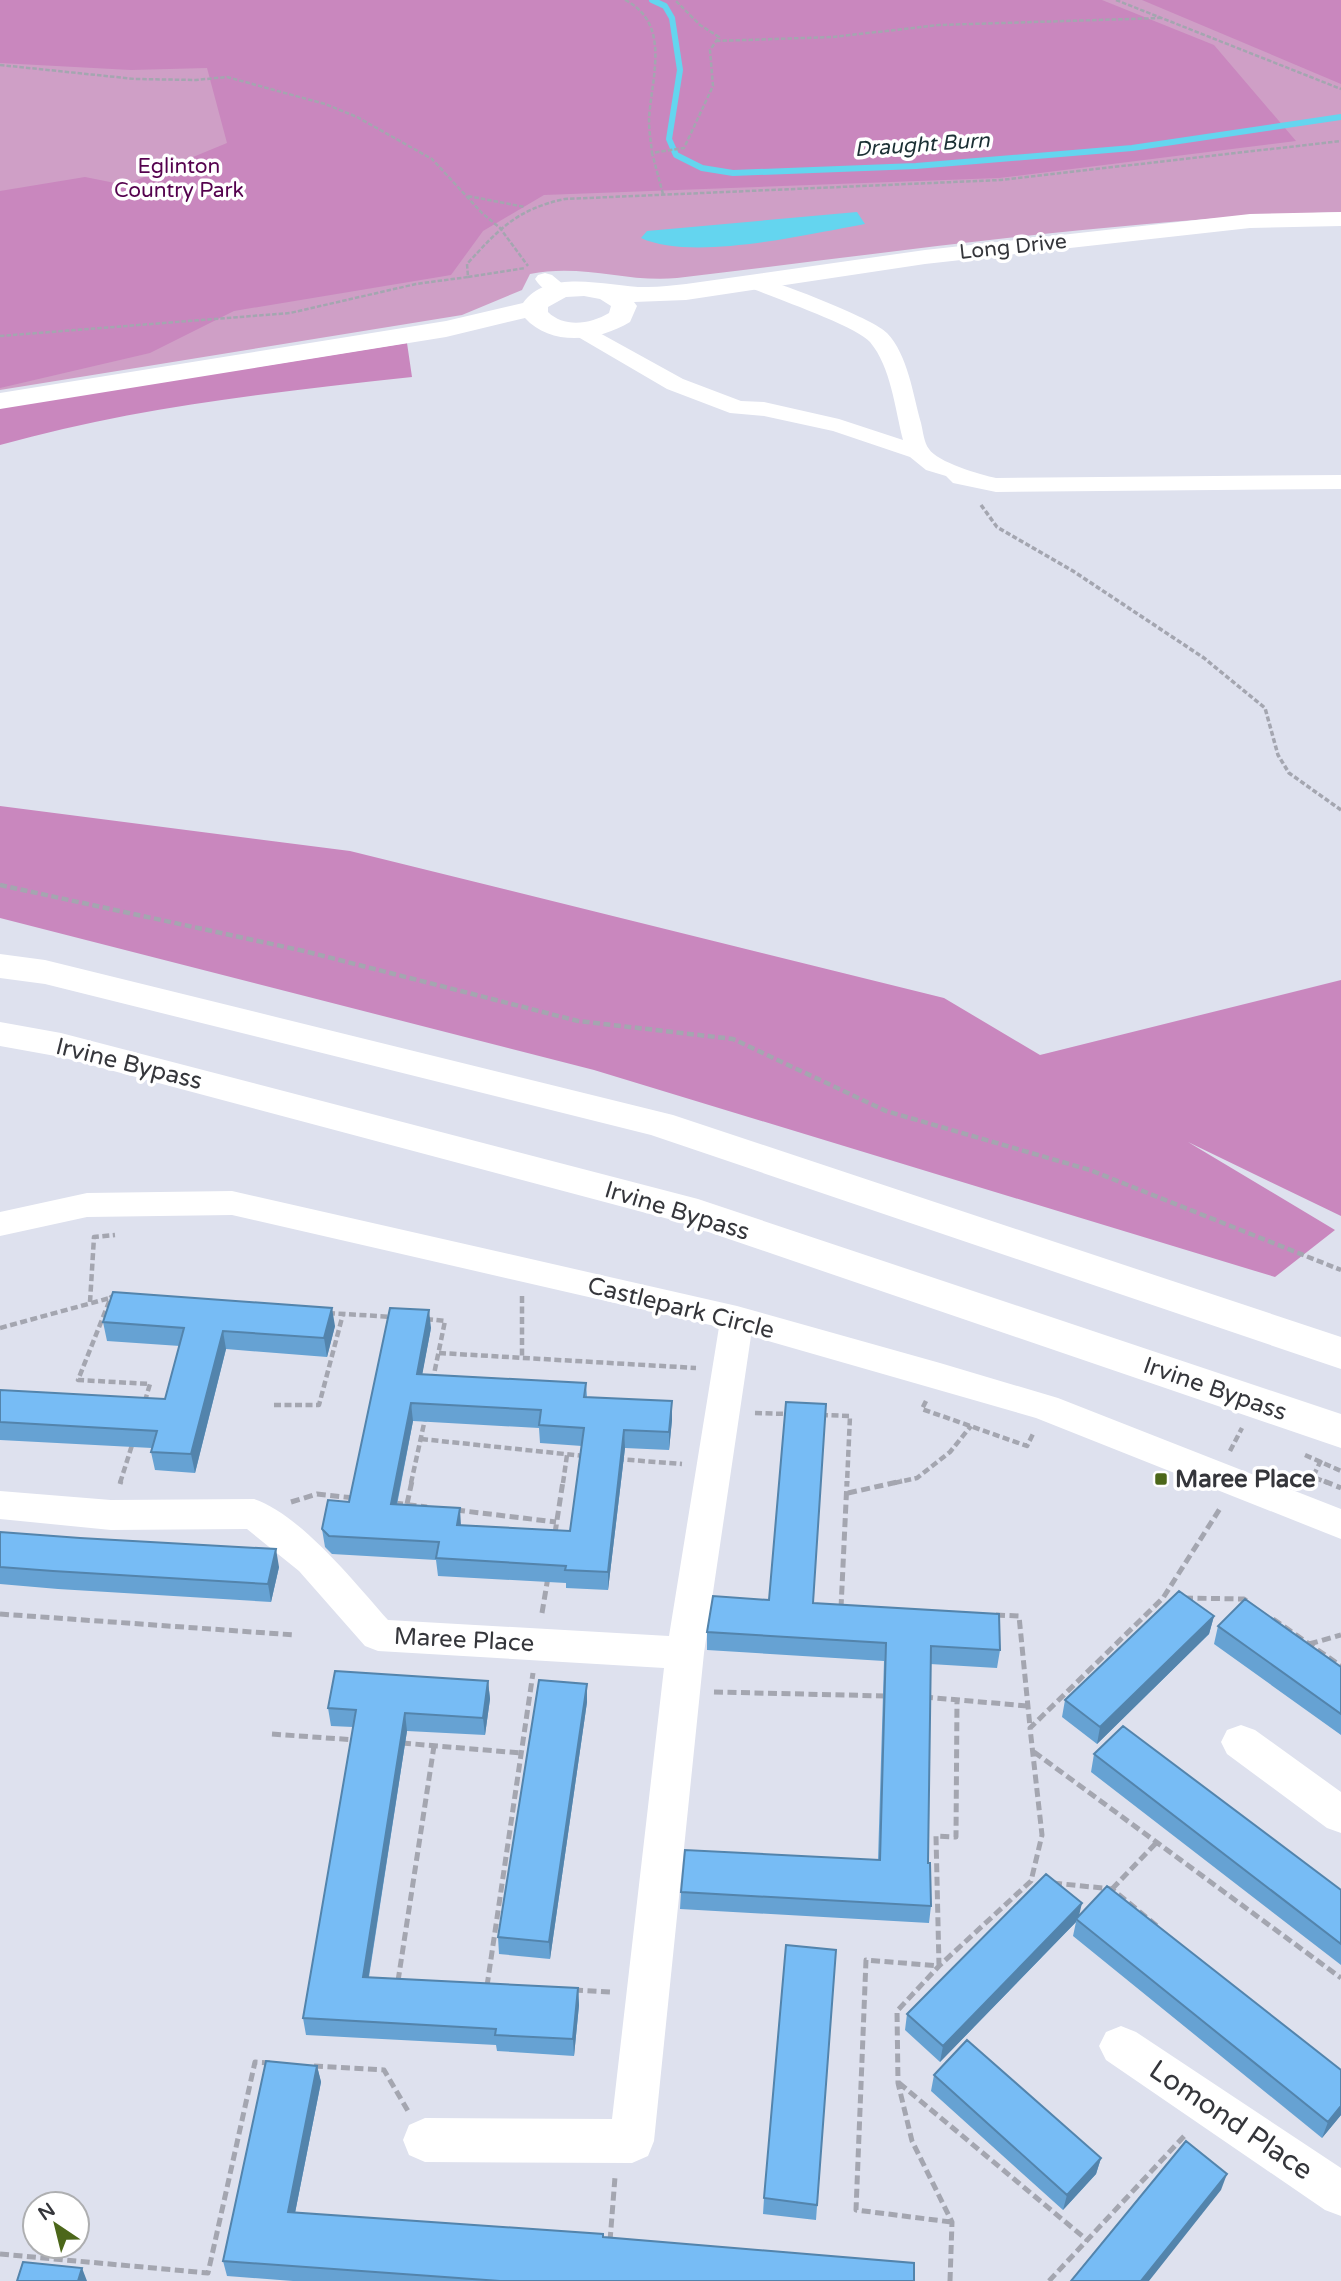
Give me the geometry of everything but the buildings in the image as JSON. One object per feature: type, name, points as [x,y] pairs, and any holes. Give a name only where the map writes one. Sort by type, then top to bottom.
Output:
[{"type":"main road","name":"Long Drive","points":[[580,330],[615,308],[686,292],[753,282],[925,257],[1237,222],[1341,219]]},
{"type":"main road","points":[[542,317],[544,279],[584,288],[615,308]]},
{"type":"main road","points":[[0,403],[27,396],[446,329],[542,317],[580,330]]},
{"type":"main road","points":[[0,966],[45,972],[659,1124],[1341,1353]]},
{"type":"main road","name":"Irvine Bypass","points":[[0,1034],[61,1045],[684,1209],[1341,1431]]},
{"type":"street","points":[[753,282],[835,314],[878,336],[894,366],[918,452]]},
{"type":"street","points":[[615,308],[623,339],[644,365]]},
{"type":"street","points":[[580,330],[674,384],[738,408],[764,409],[839,426],[918,452],[934,465],[954,471],[961,478],[996,485],[1341,482]]},
{"type":"street","name":"Castlepark Circle","points":[[0,1224],[87,1205],[232,1203],[737,1319],[1045,1408],[1341,1524]]},
{"type":"street","points":[[425,2140],[632,2141],[683,1672],[737,1319]]},
{"type":"street","points":[[0,1505],[111,1515],[254,1514]]},
{"type":"street","name":"Maree Place","points":[[254,1514],[313,1560],[378,1635],[537,1644],[683,1672]]},
{"type":"street","points":[[1241,1742],[1341,1815]]},
{"type":"street","name":"Lomond Place","points":[[1121,2046],[1341,2194]]},
{"type":"path","points":[[625,0],[639,7],[652,24],[656,73],[649,121],[652,153],[663,194]]},
{"type":"path","points":[[652,153],[684,148],[713,86],[710,50],[719,37],[700,25],[675,0]]},
{"type":"path","points":[[1116,0],[1219,42],[1267,57],[1341,89]]},
{"type":"path","points":[[716,41],[833,37],[952,24],[1161,18]]},
{"type":"path","points":[[0,65],[135,79],[196,80],[227,77],[325,104],[357,117],[382,134],[432,159],[500,228],[544,279]]},
{"type":"path","points":[[0,336],[290,313],[416,284],[468,277],[467,264],[500,228],[527,208],[565,199],[1000,180],[1341,141]]},
{"type":"path","points":[[467,195],[527,208]]},
{"type":"path","points":[[961,478],[997,527],[1073,571],[1193,651],[1265,708],[1278,755],[1289,773],[1341,810]]},
{"type":"path","points":[[0,886],[304,951],[578,1021],[733,1039],[887,1111],[1090,1170],[1341,1270]]},
{"type":"path","points":[[90,1302],[94,1237],[134,1234],[138,1205]]},
{"type":"path","points":[[522,1296],[522,1358]]},
{"type":"path","points":[[111,1297],[78,1380],[150,1384],[143,1409]]},
{"type":"path","points":[[0,1328],[90,1302],[111,1297],[125,1298]]},
{"type":"path","points":[[316,1312],[407,1318]]},
{"type":"path","points":[[274,1405],[318,1405],[343,1314]]},
{"type":"path","points":[[419,1319],[445,1321],[431,1390]]},
{"type":"path","points":[[439,1353],[729,1370]]},
{"type":"path","points":[[723,1412],[799,1415]]},
{"type":"path","points":[[407,1504],[426,1414]]},
{"type":"path","points":[[812,1415],[850,1416],[841,1608]]},
{"type":"path","points":[[848,1493],[917,1478],[950,1452],[971,1426]]},
{"type":"path","points":[[1030,1728],[1163,1598],[1227,1478],[1242,1428],[1254,1433]]},
{"type":"path","points":[[111,1515],[135,1436]]},
{"type":"path","points":[[421,1439],[594,1457]]},
{"type":"path","points":[[554,1535],[567,1455]]},
{"type":"path","points":[[1303,1455],[1341,1471]]},
{"type":"path","points":[[607,1458],[714,1467]]},
{"type":"path","points":[[254,1514],[317,1494],[356,1498]]},
{"type":"path","points":[[382,1501],[434,1507]]},
{"type":"path","points":[[448,1509],[556,1522]]},
{"type":"path","points":[[487,1986],[550,1562]]},
{"type":"path","points":[[1163,1598],[1244,1599],[1255,1606]]},
{"type":"path","points":[[828,1607],[855,1608]]},
{"type":"path","points":[[0,1614],[295,1634]]},
{"type":"path","points":[[950,2281],[952,2222],[912,2141],[898,2083],[897,2011],[939,1966],[1031,1881],[1042,1835],[1018,1616],[991,1614]]},
{"type":"path","points":[[1266,1614],[1341,1666]]},
{"type":"path","points":[[1309,1644],[1341,1635]]},
{"type":"path","points":[[683,1672],[897,1696]]},
{"type":"path","points":[[910,1697],[1028,1706]]},
{"type":"path","points":[[939,1966],[936,1836],[956,1837],[957,1699]]},
{"type":"path","points":[[272,1734],[366,1741]]},
{"type":"path","points":[[393,1743],[521,1753]]},
{"type":"path","points":[[409,1982],[396,1981],[434,1746]]},
{"type":"path","points":[[1033,1751],[1341,1978]]},
{"type":"path","points":[[1112,1889],[1158,1841]]},
{"type":"path","points":[[1031,1881],[1112,1889],[1164,1931]]},
{"type":"path","points":[[939,1966],[866,1961],[856,2210],[952,2222]]},
{"type":"path","points":[[474,1985],[500,1986]]},
{"type":"path","points":[[568,1990],[650,1993]]},
{"type":"path","points":[[0,2253],[208,2273],[255,2062],[281,2064]]},
{"type":"path","points":[[307,2065],[384,2070],[425,2140]]},
{"type":"path","points":[[898,2083],[1087,2240]]},
{"type":"path","points":[[1049,2281],[1212,2107]]},
{"type":"path","points":[[609,2256],[617,2141]]},
{"type":"green space","name":"Eglinton Country Park","points":[[0,0],[1341,0],[1341,212],[1092,229],[677,278],[549,271],[530,274],[522,290],[462,315],[0,390]]},
{"type":"green space","name":"Eglinton Country Park","points":[[0,0],[1102,0],[1214,45],[1296,141],[999,178],[544,195],[483,231],[451,275],[234,311],[150,353],[0,388],[0,191],[85,177],[125,185],[227,143],[207,68],[131,70],[0,63]]},
{"type":"green space","points":[[1142,0],[1341,0],[1341,84]]},
{"type":"green space","points":[[407,343],[412,377],[204,402],[102,420],[0,445],[0,408]]},
{"type":"green space","points":[[0,806],[350,851],[944,998],[1040,1055],[1341,980],[1341,1216],[1188,1142],[1335,1230],[1275,1277],[594,1070],[0,918]]},
{"type":"water","points":[[857,212],[865,224],[751,244],[690,247],[663,245],[641,238],[647,231]]},
{"type":"waterway","name":"Draught Burn","points":[[652,0],[665,6],[672,18],[680,70],[669,139],[676,155],[702,168],[733,173],[916,166],[1132,148],[1341,117]]},
{"type":"place","name":"Maree Place","points":[[1161,1479]]}]
